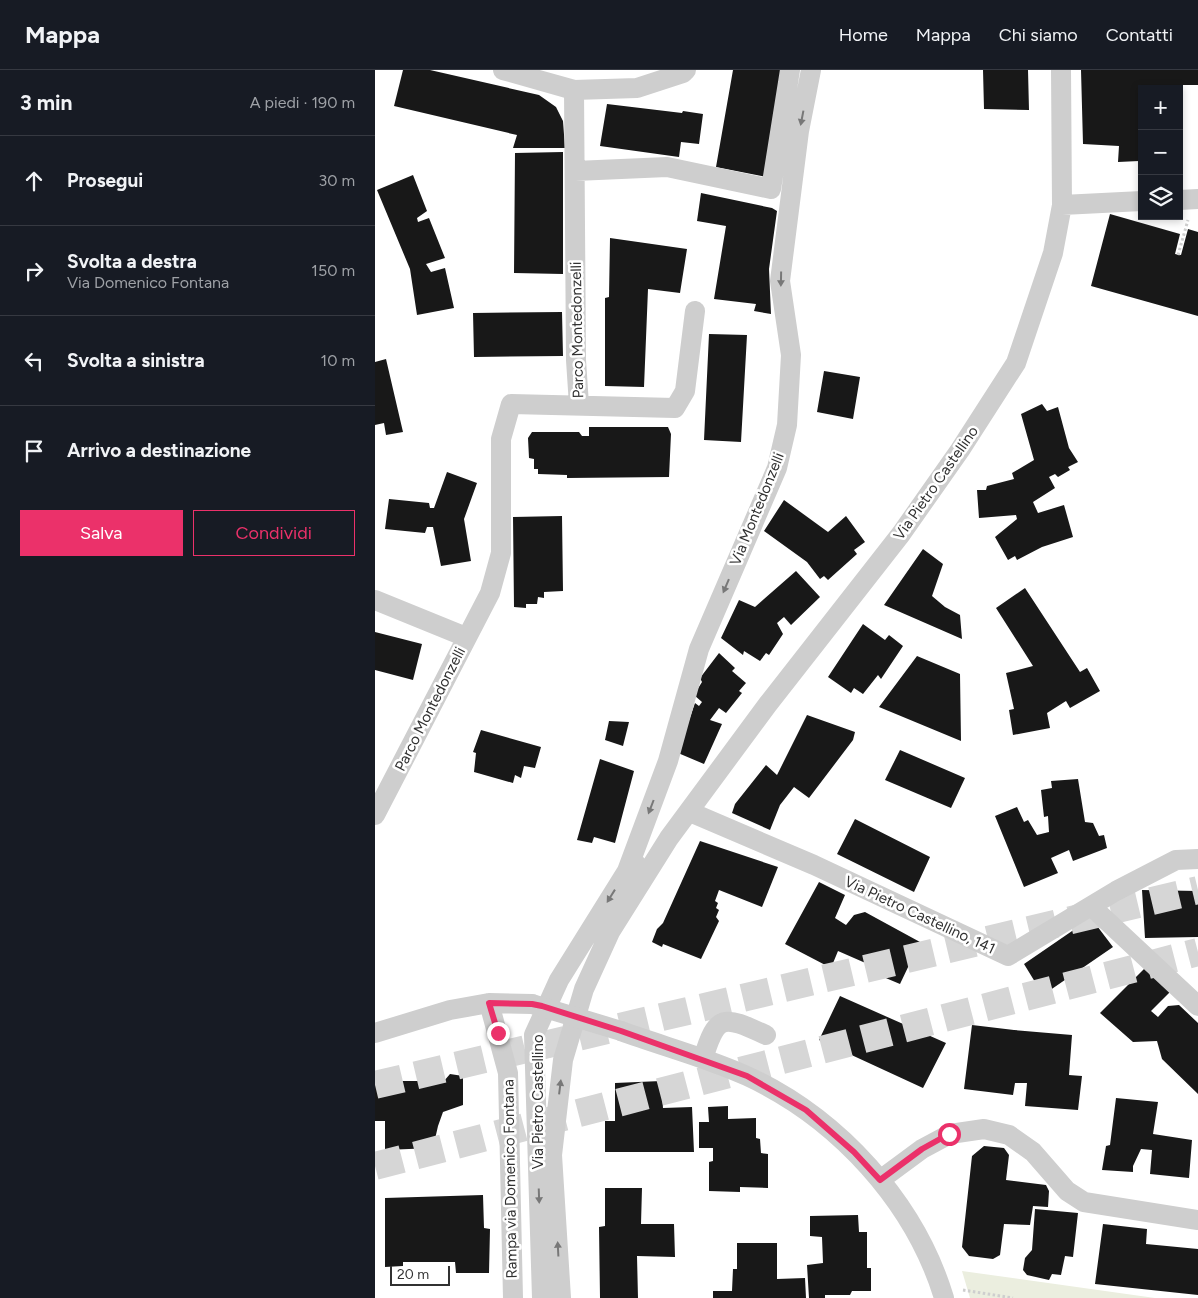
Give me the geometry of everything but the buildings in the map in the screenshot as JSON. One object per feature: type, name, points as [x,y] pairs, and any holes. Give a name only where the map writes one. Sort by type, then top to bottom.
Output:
[{"type":"street","points":[[503,70],[575,90],[637,88],[683,73],[686,70]]},
{"type":"street","points":[[575,171],[667,167],[771,189],[790,70]]},
{"type":"street","name":"Via Montedonzelli","points":[[668,761],[699,649],[777,468],[787,425],[791,355],[780,281],[799,130],[811,70]]},
{"type":"street","name":"Via Pietro Castellino","points":[[561,1298],[552,1155],[563,1060],[583,989],[610,932],[669,838],[768,704],[906,526],[960,450],[1016,363],[1053,253],[1062,206],[1061,70]]},
{"type":"street","name":"Parco Montedonzelli","points":[[375,816],[490,593],[501,553],[501,439],[511,404],[579,405],[576,360],[575,90]]},
{"type":"street","points":[[1183,200],[1198,198]]},
{"type":"street","points":[[1062,206],[1138,202]]},
{"type":"street","points":[[1062,206],[1121,204],[1121,218]]},
{"type":"street","points":[[579,405],[675,408],[685,391],[695,311]]},
{"type":"street","points":[[375,600],[466,637]]},
{"type":"street","name":"Via Pietro Castellino","points":[[542,1298],[534,1035],[559,980],[627,871],[668,761]]},
{"type":"street","name":"Via Pietro Castellino, 141","points":[[690,812],[814,865],[1008,956],[1116,891],[1176,860],[1198,859]]},
{"type":"street","name":"Via Pietro Castellino","points":[[627,871],[669,838]]},
{"type":"street","points":[[1092,907],[1198,1006]]},
{"type":"street","points":[[375,1033],[450,1010],[489,1003],[532,1004],[621,1031],[747,1076],[806,1110],[854,1152],[880,1180],[914,1230],[942,1292]]},
{"type":"street","name":"Rampa via Domenico Fontana","points":[[489,1003],[508,1073],[513,1298]]},
{"type":"street","points":[[703,1060],[710,1036],[715,1028],[726,1021],[740,1023],[766,1035]]},
{"type":"street","points":[[880,1180],[922,1149],[949,1134],[984,1129],[1009,1135],[1033,1152],[1067,1191],[1084,1202],[1198,1220]]},
{"type":"path","points":[[1178,255],[1187,220],[1193,220]]},
{"type":"path","points":[[942,1292],[1013,1298]]},
{"type":"shaded area","points":[[962,1271],[1155,1298],[970,1298]]},
{"type":"tunnel","points":[[375,1085],[1198,890]]},
{"type":"tunnel","points":[[375,1166],[1198,952]]},
{"type":"route","points":[[498,1033],[489,1003],[532,1004],[621,1031],[747,1076],[806,1110],[854,1152],[880,1180],[922,1149],[949,1134]]}]
